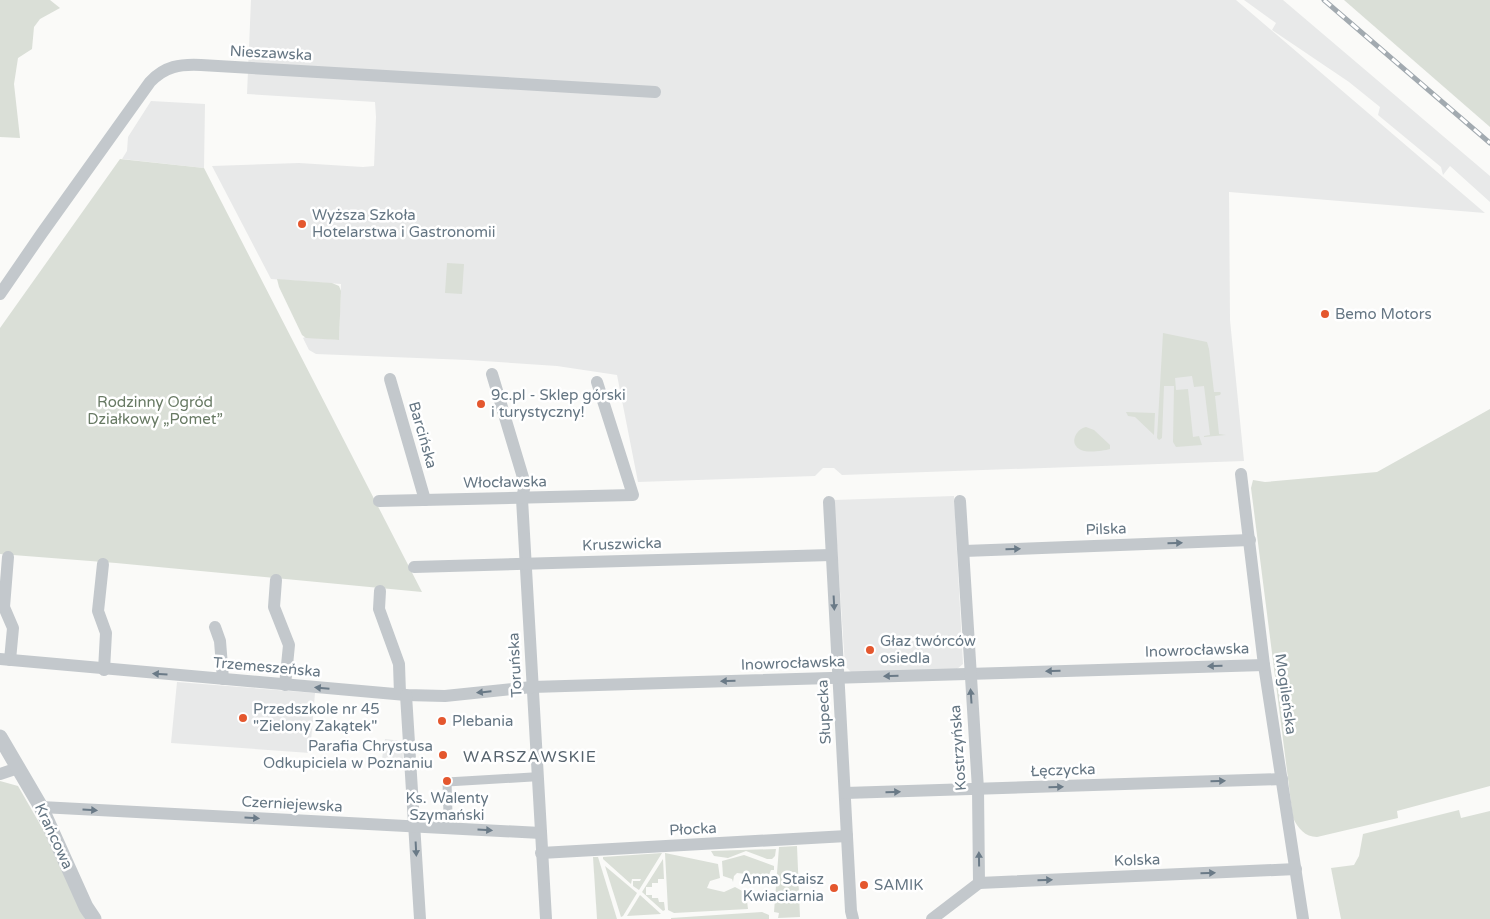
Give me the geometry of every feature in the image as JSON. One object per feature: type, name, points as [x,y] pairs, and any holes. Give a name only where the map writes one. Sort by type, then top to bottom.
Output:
[{"type":"street","name":"Nieszawska","points":[[0,294],[150,82],[162,71],[173,66],[194,65],[655,92]]},
{"type":"street","name":"Toruńska","points":[[492,374],[525,484],[522,499],[546,919]]},
{"type":"street","name":"Barcińska","points":[[390,379],[425,500]]},
{"type":"street","name":"Włocławska","points":[[379,501],[633,495],[597,382]]},
{"type":"street","name":"Mogileńska","points":[[1241,474],[1264,664],[1303,919]]},
{"type":"street","name":"Kostrzyńska","points":[[960,501],[978,789],[979,883]]},
{"type":"street","name":"Słupecka","points":[[829,502],[851,911],[853,919]]},
{"type":"street","name":"Pilska","points":[[964,551],[1250,540]]},
{"type":"street","name":"Kruszwicka","points":[[414,567],[832,555]]},
{"type":"street","points":[[5,660],[13,628],[4,607],[8,557]]},
{"type":"street","points":[[103,564],[98,611],[106,633],[104,670]]},
{"type":"street","points":[[276,580],[274,607],[288,646],[285,685]]},
{"type":"street","points":[[380,591],[379,609],[399,664],[403,695],[420,919]]},
{"type":"street","points":[[215,627],[220,641],[224,679]]},
{"type":"street","name":"Trzemeszeńska","points":[[5,660],[403,695],[445,696],[532,687]]},
{"type":"street","name":"Inowrocławska","points":[[532,687],[1264,664]]},
{"type":"street","name":"Krańcowa","points":[[0,737],[41,807],[89,915]]},
{"type":"street","points":[[0,774],[18,768]]},
{"type":"street","points":[[448,814],[447,782],[532,777]]},
{"type":"street","name":"Łęczycka","points":[[845,793],[1282,779]]},
{"type":"street","name":"Czerniejewska","points":[[41,807],[541,833]]},
{"type":"street","name":"Płocka","points":[[541,854],[847,836]]},
{"type":"street","name":"Kolska","points":[[979,883],[1296,869]]},
{"type":"street","points":[[932,919],[979,883]]},
{"type":"shaded area","points":[[251,0],[1236,0],[1485,213],[1229,192],[1230,320],[1244,461],[842,475],[834,468],[823,468],[815,476],[638,482],[617,375],[557,366],[468,360],[316,354],[309,350],[303,338],[305,337],[339,340],[341,284],[271,279],[212,166],[299,163],[374,166],[375,102],[247,94]]},
{"type":"shaded area","points":[[1244,0],[1283,0],[1490,176],[1490,202],[1450,166],[1443,175],[1441,167],[1378,115],[1380,107],[1349,82],[1272,30],[1276,23]]},
{"type":"shaded area","points":[[151,101],[205,104],[204,168],[122,159],[127,151],[128,137]]},
{"type":"shaded area","points":[[954,496],[963,664],[957,669],[851,672],[845,666],[834,500]]},
{"type":"shaded area","name":"Przedszkole nr 45 \"Zielony Zakątek\"","points":[[177,682],[315,693],[310,753],[171,743]]},
{"type":"shaded area","points":[[385,739],[402,741],[403,761],[382,759]]},
{"type":"green space","points":[[0,0],[50,0],[60,8],[40,19],[34,27],[32,49],[18,58],[14,84],[20,138],[0,137]]},
{"type":"green space","points":[[1344,0],[1490,0],[1490,127]]},
{"type":"green space","name":"Rodzinny Ogród Działkowy „Pomet”","points":[[120,159],[204,168],[422,592],[0,554],[0,328]]},
{"type":"green space","points":[[447,263],[464,264],[462,294],[445,293]]},
{"type":"green space","points":[[277,279],[332,283],[339,286],[341,291],[339,340],[306,338],[302,335]]},
{"type":"green space","points":[[1163,333],[1207,342],[1214,392],[1221,393],[1215,396],[1219,434],[1226,435],[1204,437],[1210,435],[1204,386],[1194,387],[1192,376],[1175,378],[1176,390],[1188,389],[1193,437],[1199,436],[1202,445],[1176,447],[1173,442],[1174,386],[1164,386],[1162,438],[1159,440],[1157,438]]},
{"type":"green space","points":[[1490,409],[1490,786],[1397,811],[1398,818],[1317,837],[1305,834],[1293,818],[1251,488],[1253,480],[1265,482],[1377,472]]},
{"type":"green space","points":[[1126,412],[1155,413],[1154,435],[1135,417],[1128,416]]},
{"type":"green space","points":[[1086,427],[1094,430],[1110,445],[1110,449],[1088,451],[1077,447],[1074,441],[1075,437],[1082,428]]},
{"type":"green space","points":[[0,781],[18,786],[48,838],[85,919],[0,919]]},
{"type":"green space","points":[[1459,810],[1461,818],[1490,811],[1490,919],[1341,919],[1331,868],[1354,865],[1359,856],[1363,834]]},
{"type":"green space","points":[[797,846],[800,917],[778,918],[779,913],[774,912],[779,847]]},
{"type":"green space","points":[[776,849],[775,856],[772,859],[746,851],[728,858],[714,856],[711,851]]},
{"type":"green space","points":[[662,853],[639,890],[633,886],[633,881],[640,881],[641,879],[632,879],[631,884],[603,859],[603,857]]},
{"type":"green space","points":[[665,853],[718,864],[720,878],[710,881],[707,888],[724,892],[735,887],[746,893],[748,909],[674,913],[668,910]]},
{"type":"green space","points":[[744,855],[774,866],[774,870],[771,870],[769,875],[765,876],[737,873],[734,876],[733,882],[732,879],[723,876],[722,861]]},
{"type":"green space","points":[[593,857],[598,857],[617,919],[597,919]]},
{"type":"green space","points":[[663,859],[664,879],[658,879],[658,883],[652,883],[652,887],[646,887],[646,895],[652,895],[652,898],[658,898],[659,902],[664,902],[665,910],[663,911],[642,892]]},
{"type":"green space","points":[[605,866],[637,893],[621,917]]},
{"type":"green space","points":[[640,895],[661,914],[627,916]]},
{"type":"green space","points":[[762,912],[769,915],[769,919],[671,919],[671,918]]},
{"type":"railway","points":[[1324,0],[1490,143]]},
{"type":"place","name":"Wyższa Szkoła Hotelarstwa i Gastronomii","points":[[302,224]]},
{"type":"place","name":"Bemo Motors","points":[[1325,314]]},
{"type":"place","name":"9c.pl - Sklep górski i turystyczny!","points":[[481,404]]},
{"type":"place","name":"Głaz twórców osiedla","points":[[870,650]]},
{"type":"place","name":"Przedszkole nr 45 \"Zielony Zakątek\"","points":[[243,718]]},
{"type":"place","name":"Plebania","points":[[442,721]]},
{"type":"place","name":"Parafia Chrystusa Odkupiciela w Poznaniu","points":[[443,755]]},
{"type":"place","name":"Ks. Walenty Szymański","points":[[447,781]]},
{"type":"place","name":"SAMIK","points":[[864,885]]},
{"type":"place","name":"Anna Staisz Kwiaciarnia","points":[[834,888]]},
{"type":"district","name":"WARSZAWSKIE","points":[[530,756]]}]
